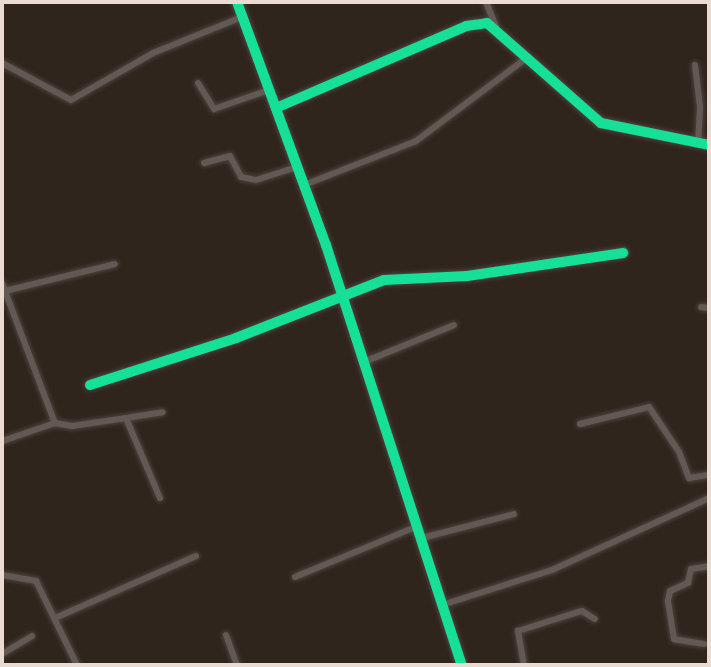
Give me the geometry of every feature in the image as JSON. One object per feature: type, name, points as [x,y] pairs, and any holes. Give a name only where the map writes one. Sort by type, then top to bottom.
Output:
[{"type":"street","points":[[237,2],[342,295],[463,665]]},
{"type":"street","points":[[486,2],[496,27],[601,123],[709,145]]},
{"type":"street","points":[[2,63],[71,100],[153,53],[242,18]]},
{"type":"street","points":[[276,108],[466,26],[496,27]]},
{"type":"street","points":[[304,185],[407,147],[528,57]]},
{"type":"street","points":[[695,65],[700,107],[698,142]]},
{"type":"street","points":[[198,83],[214,109],[269,90]]},
{"type":"street","points":[[204,163],[230,156],[241,177],[256,180],[298,167]]},
{"type":"street","points":[[90,385],[236,338],[342,295],[392,279],[467,276],[623,253]]},
{"type":"street","points":[[5,291],[115,264]]},
{"type":"street","points":[[2,283],[55,423]]},
{"type":"street","points":[[2,308],[10,305]]},
{"type":"street","points":[[701,307],[709,309]]},
{"type":"street","points":[[364,362],[454,325]]},
{"type":"street","points":[[580,424],[649,407],[679,452],[689,478],[709,475]]},
{"type":"street","points":[[2,441],[55,423],[72,426],[163,412]]},
{"type":"street","points":[[126,418],[160,498]]},
{"type":"street","points":[[442,605],[552,570],[709,498]]},
{"type":"street","points":[[422,538],[514,514]]},
{"type":"street","points":[[295,577],[418,526]]},
{"type":"street","points":[[55,618],[196,556]]},
{"type":"street","points":[[704,644],[674,639],[668,600],[670,591],[688,583],[691,569],[709,566]]},
{"type":"street","points":[[2,575],[36,581],[78,665]]},
{"type":"street","points":[[524,665],[518,631],[582,611],[595,619]]},
{"type":"street","points":[[226,635],[237,665]]},
{"type":"street","points":[[2,654],[32,636]]},
{"type":"traffic: fast","points":[[237,2],[326,245],[462,665]]},
{"type":"traffic: fast","points":[[276,108],[466,26],[487,23],[601,123],[709,145]]},
{"type":"traffic: fast","points":[[90,385],[236,338],[384,280],[467,276],[623,253]]}]
